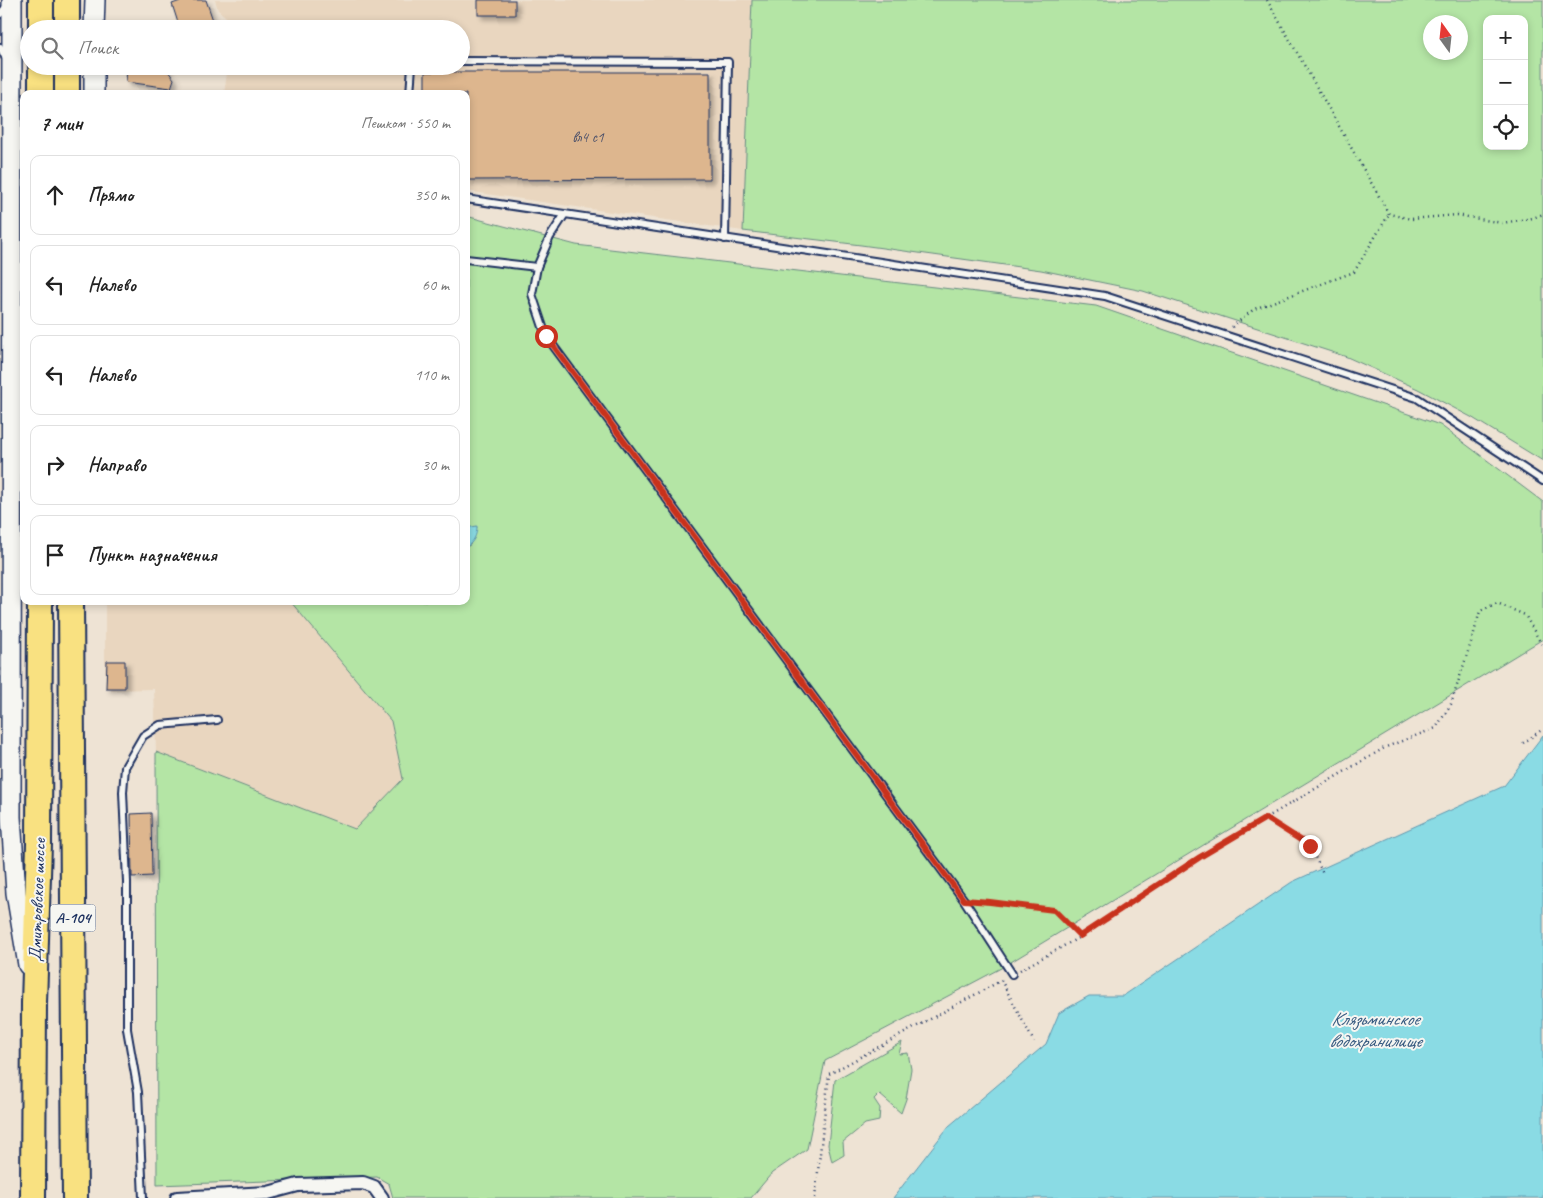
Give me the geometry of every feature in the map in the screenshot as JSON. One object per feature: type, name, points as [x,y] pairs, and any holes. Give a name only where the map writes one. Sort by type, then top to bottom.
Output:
[{"type":"highway","points":[[41,0],[41,20]]},
{"type":"highway","points":[[67,0],[67,20]]},
{"type":"highway","points":[[41,75],[41,90]]},
{"type":"highway","points":[[67,75],[67,90]]},
{"type":"highway","name":"Дмитровское шоссе","points":[[33,1198],[34,1003],[39,844],[40,605]]},
{"type":"highway","name":"Дмитровское шоссе","points":[[72,605],[75,1198]]},
{"type":"main road","points":[[11,0],[9,490],[6,619],[11,817],[16,893],[34,1003]]},
{"type":"main road","points":[[94,20],[95,0]]},
{"type":"main road","points":[[94,75],[94,90]]},
{"type":"street","points":[[177,1198],[268,1193],[298,1185],[363,1183],[374,1187],[382,1198]]},
{"type":"lane","points":[[0,14],[11,0]]},
{"type":"lane","points":[[0,47],[12,70]]},
{"type":"lane","points":[[470,61],[728,62],[725,239]]},
{"type":"lane","points":[[410,90],[411,75]]},
{"type":"lane","points":[[470,200],[1105,296],[1417,398],[1543,481]]},
{"type":"lane","points":[[565,214],[550,238],[536,267],[532,294],[546,336],[964,900],[1012,974]]},
{"type":"lane","points":[[470,259],[536,267]]},
{"type":"lane","points":[[143,1198],[138,1092],[127,1029],[127,882],[123,792],[125,767],[143,736],[160,725],[217,720]]},
{"type":"path","points":[[1267,0],[1389,214],[1411,219],[1457,215],[1502,223],[1533,218],[1543,214]]},
{"type":"path","points":[[1224,334],[1254,309],[1354,272],[1389,214]]},
{"type":"path","points":[[815,1198],[829,1074],[1080,936],[1200,857],[1386,747],[1436,728],[1451,704],[1480,611],[1497,602],[1525,615],[1543,648]]},
{"type":"path","points":[[1523,744],[1543,729]]},
{"type":"path","points":[[1266,818],[1310,846],[1323,874]]},
{"type":"path","points":[[964,900],[1054,910],[1080,936]]},
{"type":"path","points":[[1001,980],[1034,1042]]},
{"type":"shaded area","points":[[215,0],[752,0],[743,231],[470,192],[470,90],[225,90],[227,75],[470,75],[470,20],[229,20],[218,10]]},
{"type":"shaded area","points":[[105,605],[293,605],[391,721],[403,779],[356,829],[156,752],[154,689],[105,690]]},
{"type":"green space","points":[[752,0],[1543,0],[1543,461],[1471,417],[1418,389],[1347,357],[1143,291],[1041,270],[743,231]]},
{"type":"green space","points":[[470,217],[576,245],[1096,306],[1440,425],[1543,502],[1543,639],[1001,968],[825,1061],[807,1149],[772,1173],[751,1198],[393,1198],[389,1184],[377,1177],[157,1185],[156,752],[355,829],[403,779],[391,721],[293,605],[470,605],[470,545],[477,527],[470,528]]},
{"type":"green space","points":[[902,1042],[899,1054],[908,1053],[911,1069],[906,1099],[901,1113],[879,1094],[874,1099],[880,1108],[879,1121],[865,1124],[843,1142],[844,1155],[832,1162],[828,1145],[835,1080]]},
{"type":"water","points":[[477,526],[474,538],[470,544],[470,527]]},
{"type":"water","name":"Клязьминское водохранилище","points":[[1543,735],[1543,1198],[893,1198],[949,1126],[1046,1044],[1059,1013],[1089,996],[1123,996],[1292,882],[1504,786]]},
{"type":"building","points":[[183,0],[206,0],[213,20],[177,20],[172,4]]},
{"type":"building","points":[[478,0],[515,0],[515,15],[478,15]]},
{"type":"building","points":[[470,72],[710,72],[710,179],[470,180],[470,90],[425,90],[425,75],[470,75]]},
{"type":"building","points":[[126,75],[171,75],[174,79],[171,88],[126,82]]},
{"type":"building","points":[[107,661],[125,661],[125,688],[106,688]]},
{"type":"building","points":[[151,813],[152,876],[132,877],[131,814]]},
{"type":"route","points":[[546,336],[964,900],[1054,910],[1080,936],[1200,857],[1266,818],[1310,846]]}]
